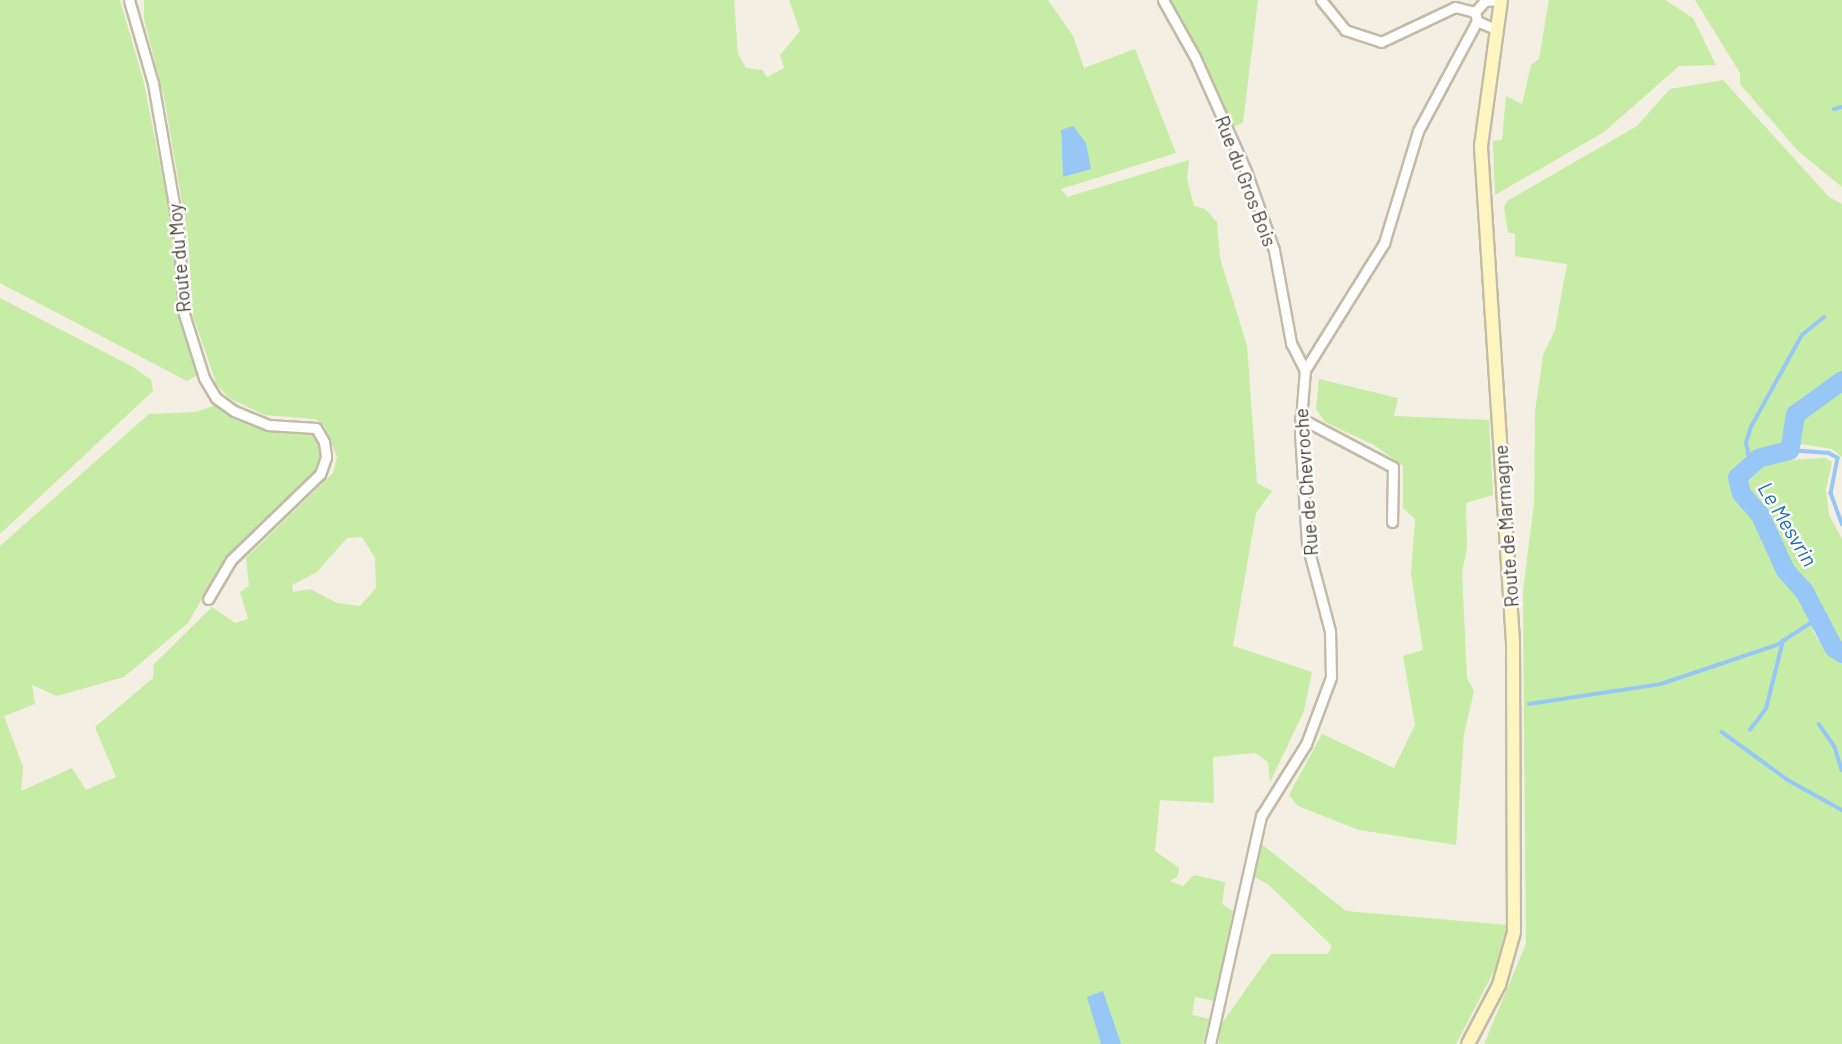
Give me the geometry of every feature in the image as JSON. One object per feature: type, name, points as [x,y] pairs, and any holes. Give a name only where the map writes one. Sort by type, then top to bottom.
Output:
[{"type":"main road","name":"Route de Marmagne","points":[[1468,1044],[1499,985],[1514,932],[1513,642],[1481,160],[1482,117],[1501,0]]},
{"type":"street","name":"Route du Moy","points":[[129,0],[153,83],[178,227],[184,314],[204,378],[216,398],[234,411],[268,425],[316,428],[324,442],[326,457],[320,474],[231,560],[208,599]]},
{"type":"street","name":"Rue du Gros Bois","points":[[1163,0],[1195,57],[1247,171],[1274,250],[1291,343],[1305,370]]},
{"type":"street","points":[[1321,0],[1345,30],[1381,42],[1455,7],[1495,29]]},
{"type":"street","points":[[1476,17],[1485,1],[1501,0]]},
{"type":"street","name":"Rue de Chevroche","points":[[1210,1044],[1261,816],[1306,744],[1331,677],[1330,631],[1307,544],[1300,418],[1305,370],[1384,243],[1418,131],[1476,17]]},
{"type":"street","points":[[1300,418],[1393,467],[1392,522]]},
{"type":"green space","points":[[0,0],[120,0],[143,79],[175,239],[177,307],[197,375],[187,381],[0,283]]},
{"type":"green space","points":[[144,0],[734,0],[738,54],[746,68],[762,70],[767,77],[784,68],[780,55],[800,31],[789,0],[1048,0],[1073,36],[1084,68],[1135,49],[1176,153],[1061,189],[1067,197],[1189,160],[1187,179],[1194,206],[1205,209],[1217,222],[1220,258],[1247,346],[1257,483],[1272,491],[1256,513],[1233,646],[1312,672],[1304,711],[1270,782],[1268,762],[1255,753],[1213,757],[1214,803],[1160,800],[1155,851],[1179,868],[1177,877],[1169,881],[1183,886],[1194,875],[1225,882],[1222,904],[1233,911],[1214,1001],[1195,997],[1192,1015],[1209,1019],[1203,1044],[0,1044],[0,546],[149,414],[195,412],[217,405],[252,424],[315,432],[321,442],[323,455],[317,473],[227,556],[188,623],[124,677],[57,696],[32,685],[35,704],[4,716],[23,767],[21,791],[72,768],[86,790],[116,777],[95,727],[153,678],[154,664],[212,607],[235,623],[248,619],[240,592],[249,586],[246,558],[333,473],[337,457],[324,425],[315,419],[264,415],[229,398],[217,385],[193,316],[188,237],[164,97],[144,19]],"holes":[[[1073,126],[1063,177],[1061,131]],[[362,537],[375,558],[376,588],[360,606],[337,603],[310,589],[293,592],[292,585],[317,572],[347,538]]]},
{"type":"green space","points":[[1170,0],[1258,0],[1243,122],[1234,127]]},
{"type":"green space","points":[[1549,0],[1665,0],[1693,18],[1716,65],[1679,66],[1604,132],[1495,195],[1493,141],[1502,140],[1506,96],[1522,104],[1531,65],[1539,59]]},
{"type":"green space","points":[[1695,0],[1842,0],[1842,187],[1798,151],[1740,84],[1740,73]]},
{"type":"green space","points":[[1723,80],[1829,197],[1842,204],[1842,457],[1832,449],[1802,444],[1788,460],[1825,458],[1832,462],[1826,489],[1829,515],[1842,539],[1842,1044],[1484,1044],[1526,944],[1523,591],[1534,504],[1535,412],[1543,355],[1555,330],[1567,264],[1515,256],[1515,234],[1508,232],[1504,208],[1507,201],[1637,126],[1670,89]],"holes":[[[1826,622],[1837,638],[1819,641],[1812,630]]]},
{"type":"green space","points":[[0,298],[133,367],[151,380],[153,391],[0,534]]},
{"type":"green space","points":[[1319,379],[1398,398],[1394,416],[1489,420],[1493,495],[1466,503],[1467,549],[1462,572],[1467,678],[1474,691],[1464,734],[1456,845],[1359,830],[1298,806],[1289,795],[1322,734],[1394,768],[1415,725],[1403,656],[1423,650],[1411,574],[1415,519],[1403,508],[1403,466],[1374,445],[1325,422],[1316,409]]},
{"type":"green space","points":[[1259,842],[1346,911],[1507,925],[1495,969],[1456,1044],[1219,1044],[1220,1026],[1271,954],[1328,954],[1332,946],[1269,885],[1253,876]]},
{"type":"water","points":[[1073,126],[1086,143],[1091,169],[1063,177],[1061,130]]},
{"type":"water","points":[[1103,991],[1121,1044],[1101,1044],[1087,997]]},
{"type":"waterway","points":[[1834,109],[1842,107]]},
{"type":"waterway","points":[[1750,463],[1746,443],[1751,427],[1802,335],[1824,317]]},
{"type":"waterway","name":"Le Mesvrin","points":[[1842,380],[1795,414],[1789,450],[1758,458],[1737,477],[1741,493],[1760,515],[1785,570],[1804,591],[1833,647],[1842,653]]},
{"type":"waterway","points":[[1789,450],[1829,453],[1838,458],[1831,493],[1842,524]]},
{"type":"waterway","points":[[1529,704],[1661,684],[1777,645],[1817,619]]},
{"type":"waterway","points":[[1750,730],[1766,709],[1783,641]]},
{"type":"waterway","points":[[1819,724],[1835,747],[1842,770]]},
{"type":"waterway","points":[[1722,732],[1788,780],[1842,810]]}]
